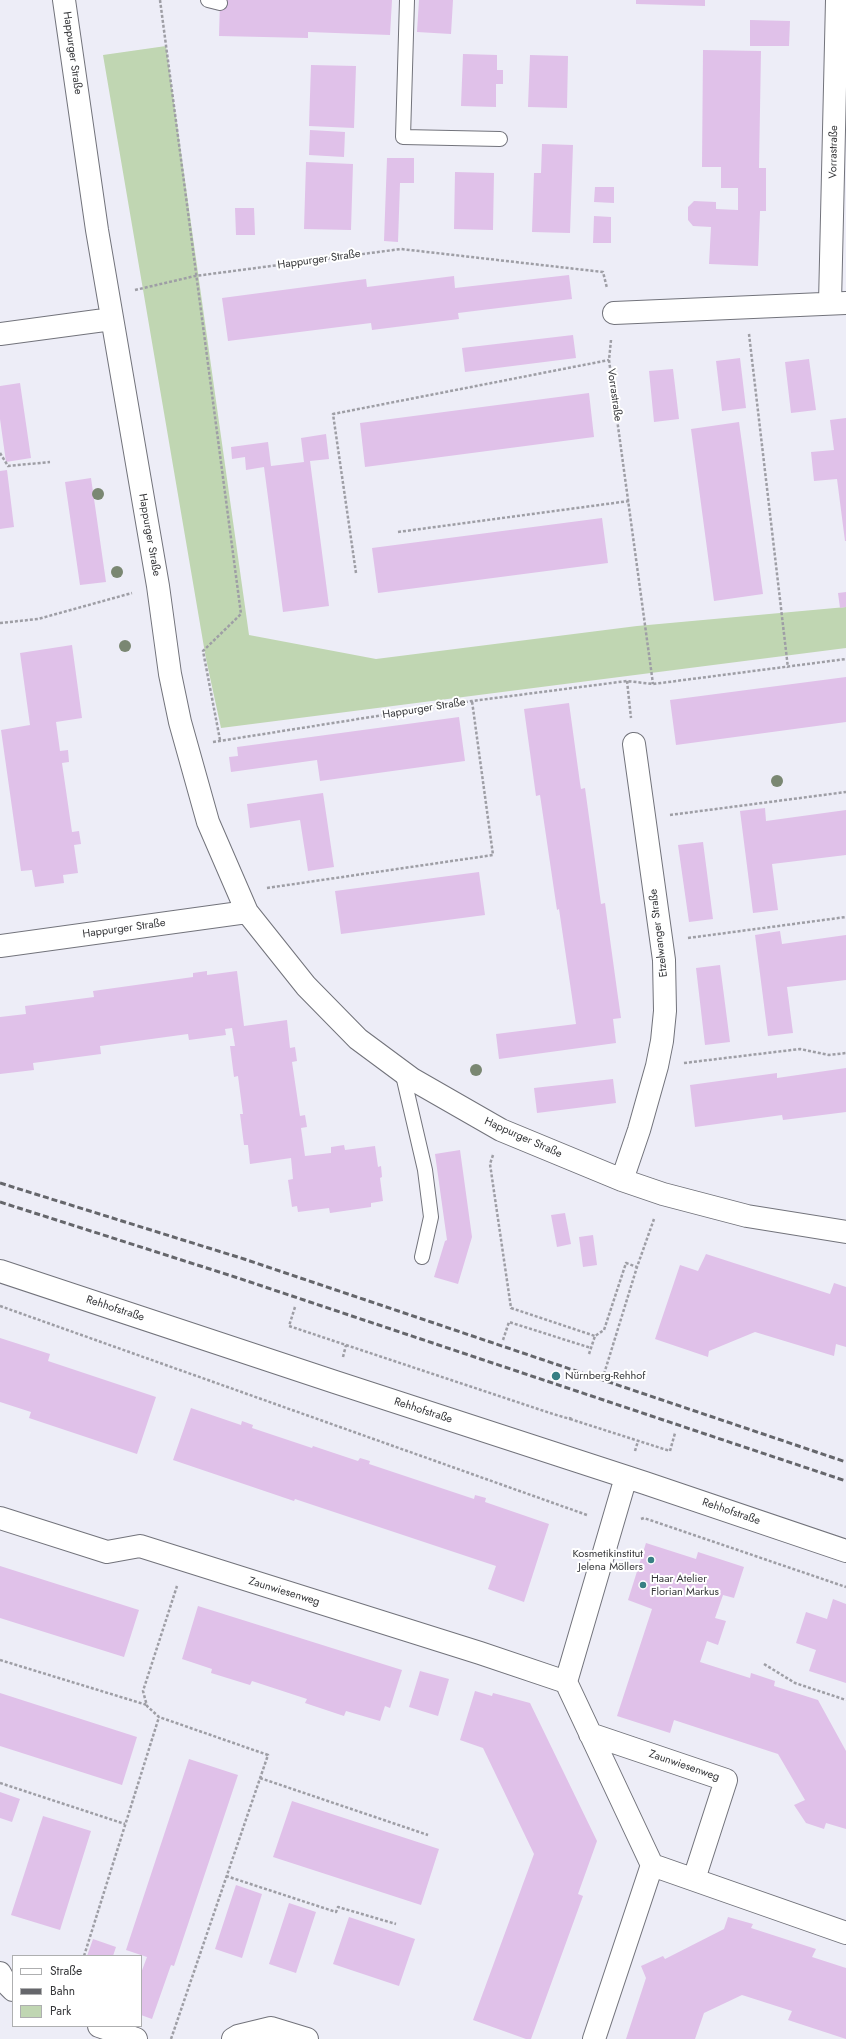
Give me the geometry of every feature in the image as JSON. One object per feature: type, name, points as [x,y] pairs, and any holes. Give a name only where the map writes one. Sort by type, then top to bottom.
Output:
[{"type":"street","name":"Happurger Straße","points":[[64,0],[97,230],[158,586],[170,674],[188,751],[208,822],[244,905],[306,986],[358,1039],[412,1079],[501,1130],[622,1180],[663,1194],[747,1216],[846,1232]]},
{"type":"street","name":"Vorrastraße","points":[[614,313],[838,303],[837,0]]},
{"type":"street","points":[[0,334],[112,319]]},
{"type":"street","name":"Etzelwanger Straße","points":[[622,1180],[639,1130],[657,1066],[662,1042],[665,981],[661,941],[634,744]]},
{"type":"street","name":"Happurger Straße","points":[[0,946],[244,905]]},
{"type":"street","name":"Rehhofstraße","points":[[0,1271],[335,1382],[626,1476],[846,1551]]},
{"type":"street","points":[[594,2039],[652,1865],[566,1682],[626,1476]]},
{"type":"street","name":"Zaunwiesenweg","points":[[0,1518],[107,1552],[140,1546],[480,1652],[566,1682]]},
{"type":"street","name":"Zaunwiesenweg","points":[[590,1734],[726,1780],[694,1879]]},
{"type":"street","points":[[652,1865],[846,1932]]},
{"type":"street","points":[[0,1973],[4,1982],[12,1989]]},
{"type":"street","points":[[233,2039],[238,2036],[271,2028],[308,2039]]},
{"type":"lane","points":[[407,0],[403,138],[500,139]]},
{"type":"lane","points":[[402,1071],[425,1170],[431,1217],[422,1257]]},
{"type":"path","points":[[160,0],[195,276],[241,614],[203,652],[220,740]]},
{"type":"path","name":"Happurger Straße","points":[[108,296],[195,276],[401,249],[603,272],[614,313]]},
{"type":"path","points":[[746,307],[788,668]]},
{"type":"path","name":"Vorrastraße","points":[[356,573],[333,414],[609,360],[653,684]]},
{"type":"path","points":[[0,453],[8,466],[50,462]]},
{"type":"path","points":[[398,532],[628,501]]},
{"type":"path","points":[[0,624],[38,619],[158,586]]},
{"type":"path","points":[[244,905],[270,887],[492,855],[472,701],[627,682],[653,684],[788,668],[846,659]]},
{"type":"path","points":[[627,682],[634,744]]},
{"type":"path","name":"Happurger Straße","points":[[188,751],[220,740],[472,701]]},
{"type":"path","points":[[644,819],[846,792]]},
{"type":"path","points":[[661,941],[846,917]]},
{"type":"path","points":[[657,1066],[800,1049],[829,1055],[846,1053]]},
{"type":"path","points":[[490,1164],[511,1308],[595,1336]]},
{"type":"path","points":[[604,1374],[637,1267],[663,1194]]},
{"type":"path","points":[[589,1354],[595,1336],[604,1330],[626,1263],[637,1267]]},
{"type":"path","points":[[0,1306],[572,1511],[612,1523],[644,1518],[846,1587]]},
{"type":"path","points":[[295,1307],[289,1326],[570,1419],[670,1451],[676,1433]]},
{"type":"path","points":[[503,1340],[509,1322],[591,1348]]},
{"type":"path","points":[[570,1419],[571,1415]]},
{"type":"path","points":[[147,1706],[143,1691],[185,1561]]},
{"type":"path","points":[[0,1660],[147,1706],[159,1717],[268,1755],[171,2039]]},
{"type":"path","points":[[764,1664],[795,1683],[846,1700]]},
{"type":"path","points":[[84,1955],[159,1717]]},
{"type":"path","points":[[260,1778],[428,1835]]},
{"type":"path","points":[[0,1783],[125,1824]]},
{"type":"path","points":[[226,1876],[336,1912],[338,1907],[396,1924]]},
{"type":"green space","points":[[166,46],[249,635],[376,659],[637,626],[846,607],[846,648],[221,728],[206,659],[103,55]]},
{"type":"building","points":[[220,0],[392,0],[390,35],[308,32],[308,38],[219,36]]},
{"type":"building","points":[[419,0],[453,0],[451,34],[417,32]]},
{"type":"building","points":[[636,0],[705,0],[705,6],[636,4]]},
{"type":"building","points":[[750,20],[790,21],[789,46],[750,46]]},
{"type":"building","points":[[703,50],[761,51],[759,168],[766,168],[766,211],[760,211],[758,266],[709,264],[711,227],[693,226],[688,220],[688,207],[694,201],[716,202],[716,209],[738,210],[738,188],[721,188],[721,167],[702,167]]},
{"type":"building","points":[[463,54],[497,55],[497,70],[503,70],[503,84],[496,84],[496,107],[461,106]]},
{"type":"building","points":[[530,55],[568,56],[567,108],[528,107]]},
{"type":"building","points":[[311,65],[356,66],[354,128],[309,126]]},
{"type":"building","points":[[310,130],[345,132],[344,157],[309,155]]},
{"type":"building","points":[[542,144],[573,145],[570,233],[532,232],[534,173],[541,173]]},
{"type":"building","points":[[387,158],[414,158],[414,183],[400,183],[398,242],[384,241]]},
{"type":"building","points":[[306,162],[353,164],[351,230],[304,229]]},
{"type":"building","points":[[455,172],[494,173],[493,230],[454,229]]},
{"type":"building","points":[[595,187],[614,187],[614,203],[594,202]]},
{"type":"building","points":[[235,208],[254,208],[255,235],[236,235]]},
{"type":"building","points":[[594,216],[611,217],[611,243],[593,243]]},
{"type":"building","points":[[569,275],[572,299],[458,313],[459,319],[372,330],[371,323],[228,341],[222,298],[366,279],[367,287],[454,276],[455,288]]},
{"type":"building","points":[[573,335],[576,358],[465,372],[462,348]]},
{"type":"building","points":[[740,358],[746,408],[722,411],[716,361]]},
{"type":"building","points":[[809,359],[816,410],[791,413],[785,362]]},
{"type":"building","points":[[673,369],[679,419],[654,422],[649,371]]},
{"type":"building","points":[[20,383],[31,458],[6,462],[0,419],[0,386]]},
{"type":"building","points":[[589,393],[594,437],[365,467],[360,423]]},
{"type":"building","points":[[846,418],[845,541],[837,479],[814,481],[811,452],[834,450],[830,420]]},
{"type":"building","points":[[739,422],[763,594],[714,601],[691,429]]},
{"type":"building","points":[[326,434],[329,459],[310,461],[329,606],[283,612],[264,467],[246,470],[245,457],[232,459],[231,447],[268,442],[271,466],[304,462],[301,438]]},
{"type":"building","points":[[7,470],[14,527],[0,529],[0,471]]},
{"type":"building","points":[[91,478],[106,582],[80,585],[65,482]]},
{"type":"building","points":[[602,518],[608,563],[378,593],[372,548]]},
{"type":"building","points":[[846,592],[846,607],[840,608],[838,593]]},
{"type":"building","points":[[72,645],[82,718],[56,722],[60,751],[68,750],[69,762],[62,763],[72,832],[79,831],[81,844],[74,845],[78,873],[63,875],[64,883],[35,887],[32,870],[21,871],[1,730],[30,725],[20,653]]},
{"type":"building","points":[[846,677],[846,722],[676,745],[670,700]]},
{"type":"building","points":[[569,703],[581,789],[585,788],[601,904],[605,903],[621,1018],[613,1019],[616,1043],[499,1059],[496,1034],[576,1024],[540,795],[536,796],[524,709]]},
{"type":"building","points":[[459,717],[465,761],[320,781],[317,760],[231,772],[229,757],[238,756],[237,747]]},
{"type":"building","points":[[323,793],[334,867],[308,871],[300,820],[250,828],[247,804]]},
{"type":"building","points":[[765,808],[766,821],[846,810],[846,855],[772,864],[778,910],[753,913],[740,811]]},
{"type":"building","points":[[703,842],[713,919],[689,922],[678,845]]},
{"type":"building","points":[[479,872],[485,915],[341,934],[335,891]]},
{"type":"building","points":[[780,931],[782,944],[846,935],[846,980],[787,987],[793,1033],[768,1036],[755,935]]},
{"type":"building","points":[[720,965],[730,1042],[705,1045],[696,968]]},
{"type":"building","points":[[207,971],[207,975],[237,971],[244,1026],[287,1020],[290,1048],[295,1047],[297,1061],[292,1062],[300,1116],[305,1115],[307,1127],[301,1128],[305,1156],[331,1153],[331,1147],[344,1145],[345,1150],[375,1146],[378,1167],[381,1166],[382,1177],[380,1178],[383,1201],[371,1203],[371,1207],[330,1213],[329,1208],[298,1212],[297,1206],[292,1207],[288,1180],[293,1179],[291,1158],[250,1164],[248,1145],[244,1145],[240,1114],[243,1114],[238,1076],[234,1077],[230,1046],[235,1046],[232,1028],[225,1029],[226,1035],[189,1040],[188,1034],[100,1046],[101,1054],[33,1063],[34,1070],[0,1074],[0,1017],[26,1014],[25,1006],[94,997],[93,991],[193,977],[193,973]]},
{"type":"building","points":[[846,1068],[846,1112],[783,1120],[782,1115],[695,1127],[690,1085],[777,1073],[777,1078]]},
{"type":"building","points":[[613,1079],[616,1103],[537,1113],[534,1088]]},
{"type":"building","points":[[460,1150],[472,1237],[458,1284],[434,1277],[445,1241],[447,1240],[435,1154]]},
{"type":"building","points":[[565,1213],[571,1244],[557,1247],[551,1215]]},
{"type":"building","points":[[593,1235],[597,1265],[583,1267],[579,1237]]},
{"type":"building","points":[[706,1254],[830,1294],[834,1283],[846,1287],[846,1347],[836,1344],[834,1356],[755,1332],[709,1351],[708,1357],[655,1339],[680,1265],[698,1271]]},
{"type":"building","points":[[0,1338],[50,1354],[48,1361],[156,1397],[137,1454],[29,1418],[31,1412],[0,1402]]},
{"type":"building","points":[[191,1408],[241,1425],[242,1421],[253,1425],[252,1428],[312,1448],[313,1446],[358,1461],[360,1458],[370,1461],[369,1464],[474,1499],[475,1495],[486,1498],[485,1502],[549,1524],[524,1602],[488,1589],[496,1566],[295,1499],[294,1501],[173,1460]]},
{"type":"building","points":[[646,1543],[696,1559],[698,1552],[744,1567],[734,1598],[723,1595],[715,1618],[726,1621],[718,1645],[707,1641],[700,1662],[750,1678],[751,1673],[775,1681],[774,1686],[818,1700],[846,1751],[846,1829],[826,1823],[824,1829],[806,1823],[794,1805],[805,1800],[778,1754],[674,1720],[670,1733],[617,1716],[652,1609],[628,1600]]},
{"type":"building","points":[[0,1566],[139,1610],[124,1657],[0,1618]]},
{"type":"building","points":[[833,1599],[846,1604],[846,1683],[809,1671],[816,1650],[796,1643],[806,1612],[827,1619]]},
{"type":"building","points":[[198,1606],[402,1670],[390,1708],[385,1706],[380,1721],[346,1711],[344,1716],[305,1703],[307,1699],[252,1681],[250,1685],[211,1673],[212,1669],[182,1659]]},
{"type":"building","points":[[420,1671],[449,1679],[438,1716],[409,1707]]},
{"type":"building","points":[[475,1691],[492,1696],[493,1693],[530,1703],[597,1841],[578,1894],[583,1896],[531,2039],[526,2039],[473,2020],[534,1854],[483,1748],[460,1740]]},
{"type":"building","points":[[0,1693],[137,1737],[122,1785],[0,1746]]},
{"type":"building","points":[[189,1759],[238,1775],[174,1966],[171,1965],[152,2019],[142,2015],[142,1970],[147,1957],[126,1950]]},
{"type":"building","points":[[0,1792],[20,1799],[12,1822],[0,1818]]},
{"type":"building","points":[[292,1801],[439,1849],[421,1905],[273,1857]]},
{"type":"building","points":[[43,1816],[91,1831],[60,1930],[11,1915]]},
{"type":"building","points":[[236,1885],[262,1894],[242,1958],[215,1949]]},
{"type":"building","points":[[289,1903],[316,1912],[296,1973],[269,1964]]},
{"type":"building","points":[[349,1917],[415,1939],[399,1986],[333,1964]]},
{"type":"building","points":[[728,1917],[753,1924],[751,1928],[816,1949],[812,1957],[846,1968],[846,2039],[788,2020],[792,2011],[742,1995],[704,2013],[695,2039],[626,2039],[646,1978],[641,1966],[663,1956],[665,1959],[724,1929]]},
{"type":"building","points":[[93,1939],[116,1947],[113,1955],[87,1955]]},
{"type":"railway","points":[[0,1183],[244,1259],[846,1462]]},
{"type":"railway","points":[[0,1202],[238,1278],[846,1481]]},
{"type":"place","name":"Nürnberg-Rehhof","points":[[556,1376]]},
{"type":"place","name":"Kosmetikinstitut Jelena Möllers","points":[[651,1560]]},
{"type":"place","name":"Haar Atelier Florian Markus","points":[[643,1585]]}]
